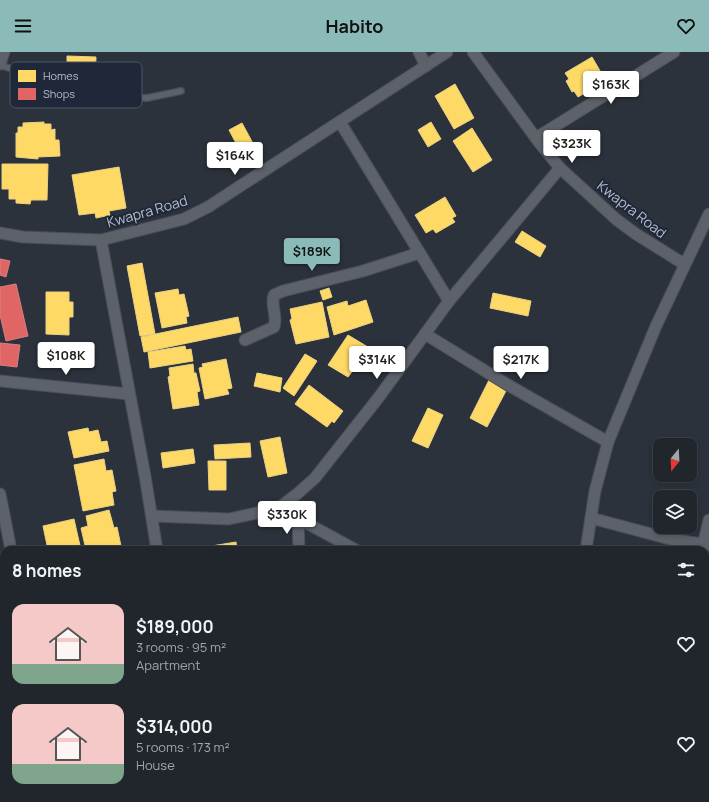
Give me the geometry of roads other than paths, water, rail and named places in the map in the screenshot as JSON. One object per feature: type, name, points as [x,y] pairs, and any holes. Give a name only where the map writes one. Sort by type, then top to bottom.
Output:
[{"type":"street","points":[[0,64],[4,52]]},
{"type":"street","points":[[419,52],[426,66]]},
{"type":"street","name":"Kwapra Road","points":[[0,233],[23,238],[100,240],[184,219],[208,207],[447,52]]},
{"type":"street","name":"Kwapra Road","points":[[472,52],[560,168],[604,210],[636,234],[684,264]]},
{"type":"street","points":[[536,138],[674,52]]},
{"type":"street","points":[[340,122],[449,301]]},
{"type":"street","points":[[152,516],[229,519],[279,508],[315,478],[380,397],[449,301],[560,168]]},
{"type":"street","points":[[587,546],[595,491],[608,442],[629,388],[684,264],[709,214]]},
{"type":"street","points":[[100,240],[130,394],[156,546]]},
{"type":"street","points":[[245,340],[274,327],[276,322],[272,299],[274,295],[283,291],[363,271],[419,253]]},
{"type":"street","points":[[425,334],[515,389],[608,442]]},
{"type":"street","points":[[0,381],[130,394]]},
{"type":"street","points":[[0,494],[10,546]]},
{"type":"street","points":[[279,508],[349,546]]},
{"type":"street","points":[[591,518],[670,540],[706,545],[709,520]]},
{"type":"street","points":[[298,519],[300,546]]},
{"type":"lane","points":[[0,64],[10,68]]},
{"type":"lane","points":[[142,98],[181,91]]}]
